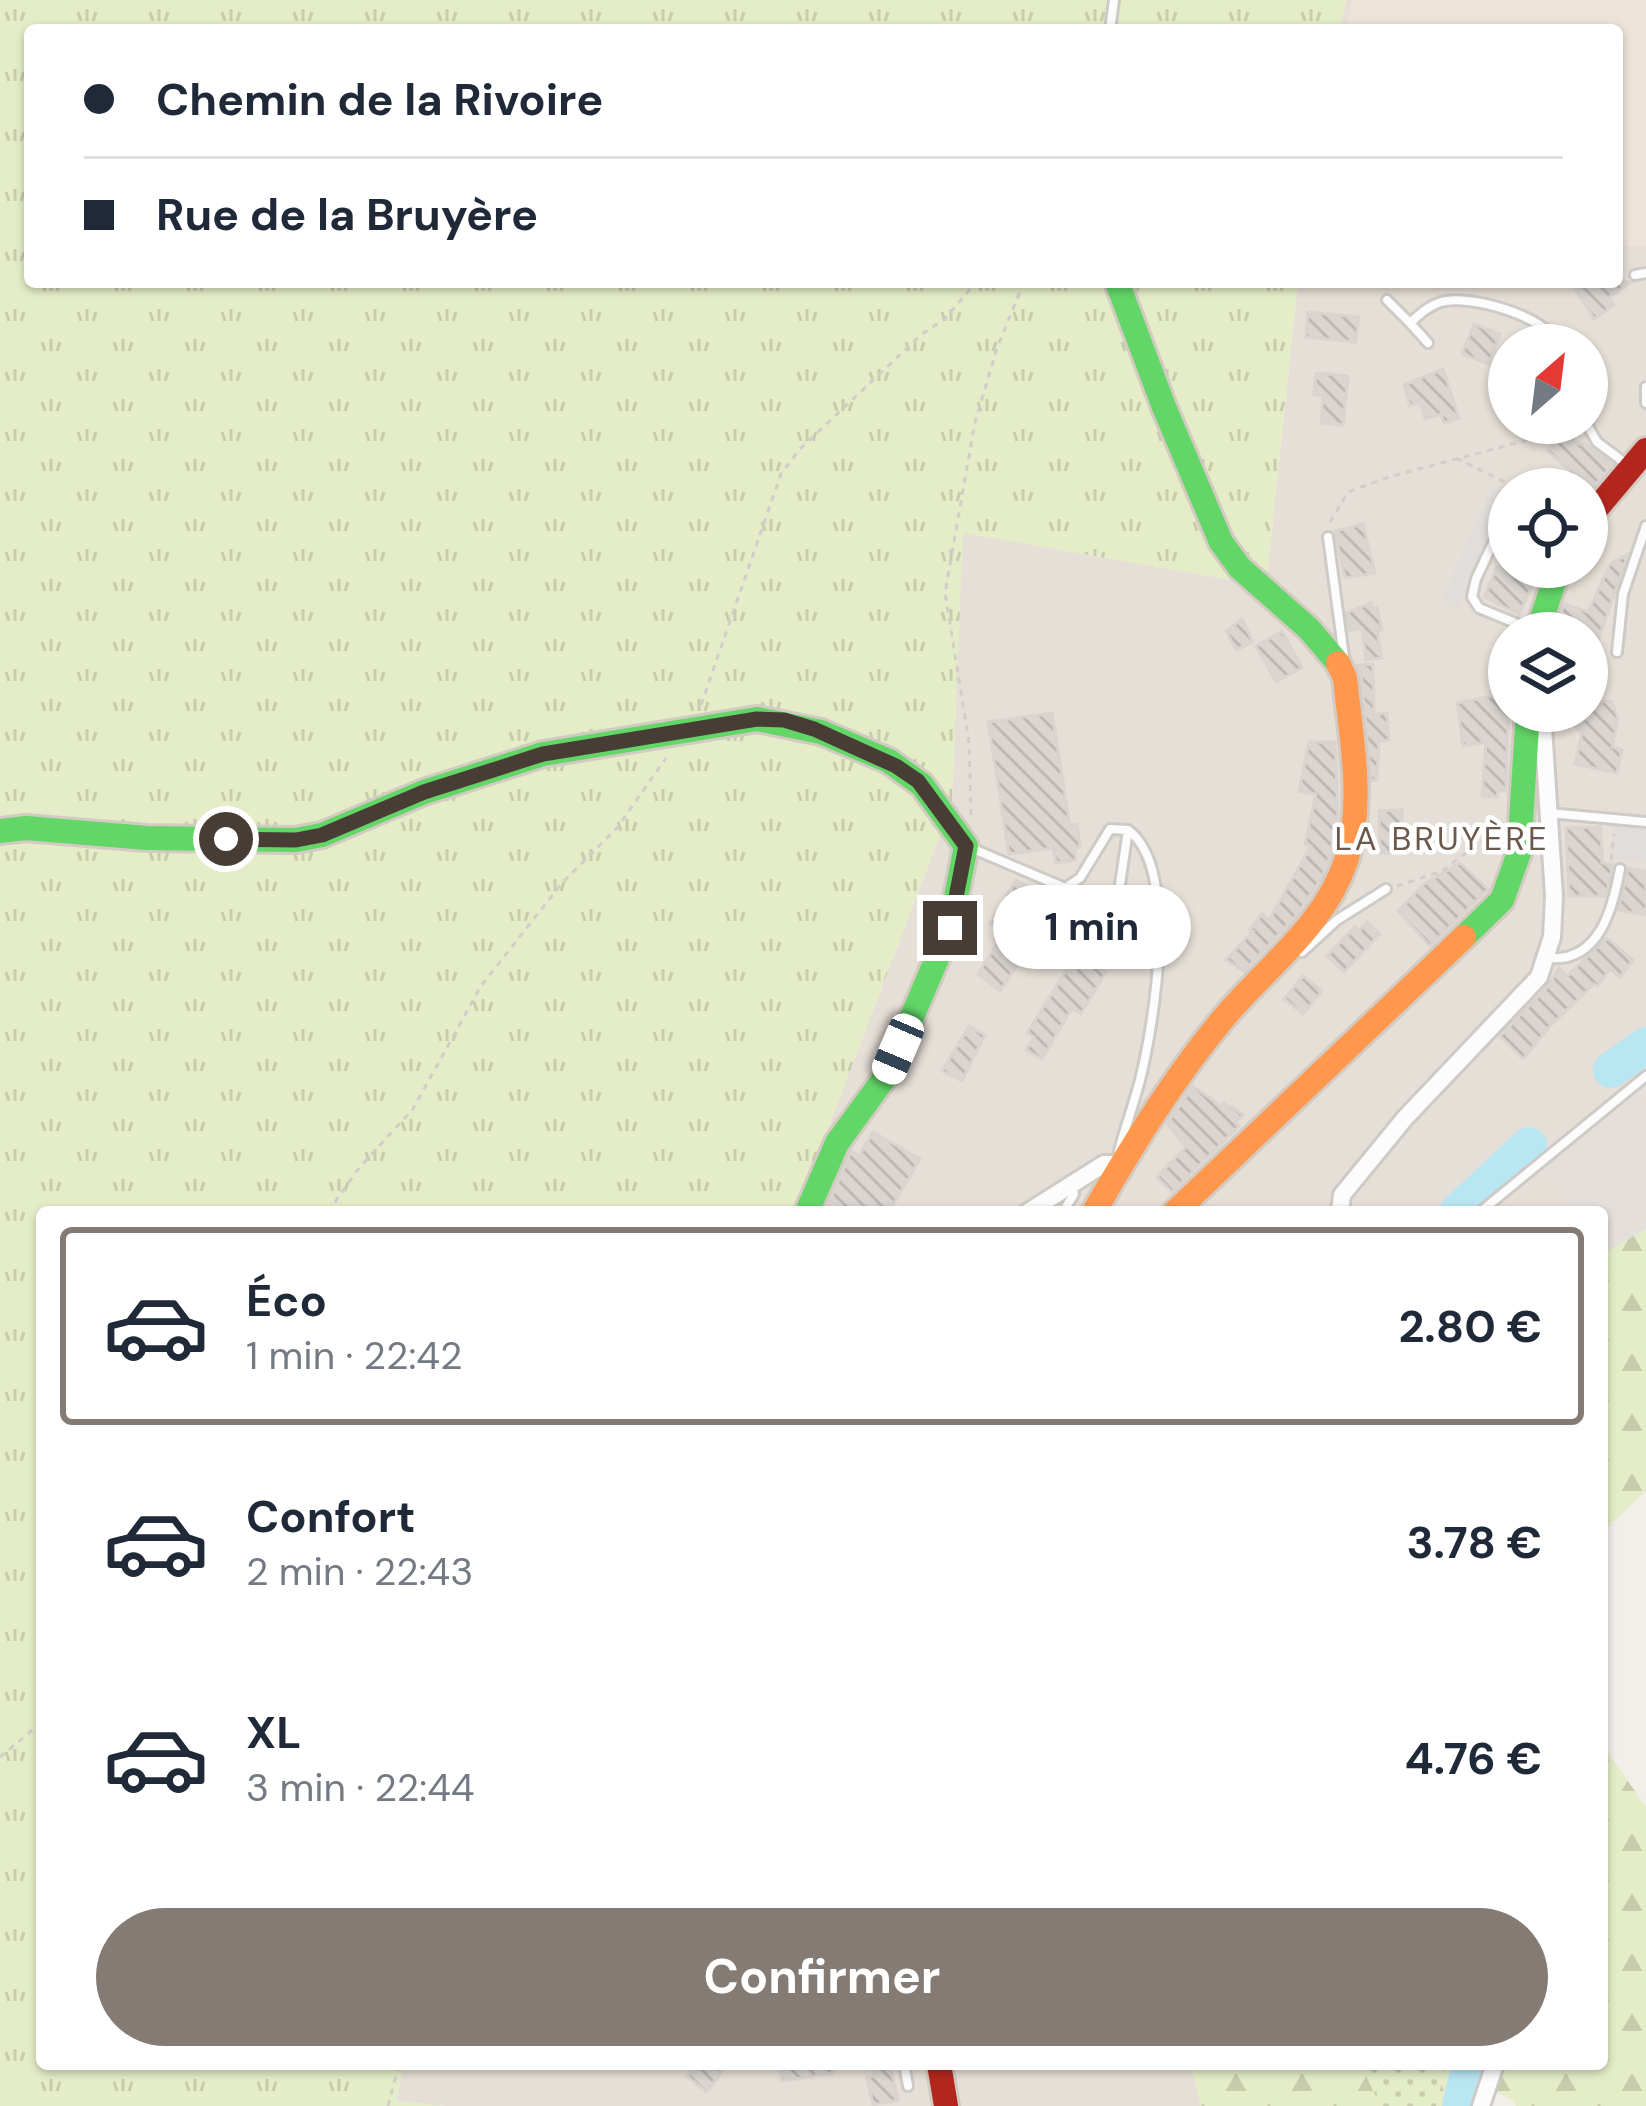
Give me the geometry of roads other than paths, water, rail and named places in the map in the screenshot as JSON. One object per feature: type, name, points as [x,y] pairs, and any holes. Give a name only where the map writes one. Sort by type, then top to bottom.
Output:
[{"type":"street","points":[[1097,1206],[1120,1164],[1214,1031],[1302,935],[1345,866],[1354,790],[1340,663],[1320,637],[1261,591],[1223,546],[1165,412],[1119,288]]},
{"type":"street","points":[[1608,495],[1638,459]]},
{"type":"street","points":[[0,831],[26,828],[148,838],[296,840],[322,835],[424,792],[543,754],[617,740],[686,733],[730,722],[784,720],[851,745],[918,781],[966,846],[950,928],[888,1073],[838,1143],[810,1206]]},
{"type":"street","points":[[1181,1206],[1490,914],[1516,870],[1527,732]]},
{"type":"street","points":[[1341,1206],[1342,1195],[1405,1118],[1539,977],[1548,958],[1554,896],[1543,732]]},
{"type":"street","points":[[1038,1206],[1104,1164],[1120,1164]]},
{"type":"street","points":[[940,2070],[946,2106]]},
{"type":"street","points":[[1481,2106],[1493,2070]]},
{"type":"lane","points":[[1635,275],[1646,274]]},
{"type":"lane","points":[[1387,300],[1428,343]]},
{"type":"lane","points":[[1410,323],[1434,304],[1471,300],[1540,324]]},
{"type":"lane","points":[[1646,387],[1646,403]]},
{"type":"lane","points":[[1602,444],[1638,459]]},
{"type":"lane","points":[[1617,652],[1623,594],[1646,526]]},
{"type":"lane","points":[[1328,537],[1344,651],[1340,663]]},
{"type":"lane","points":[[1488,554],[1472,597],[1489,612]]},
{"type":"lane","points":[[1548,813],[1646,822]]},
{"type":"lane","points":[[966,846],[1065,887],[1080,878],[1110,829],[1128,830],[1147,850],[1153,867],[1159,957],[1141,1079],[1120,1164]]},
{"type":"lane","points":[[1106,922],[1118,891],[1128,830]]},
{"type":"lane","points":[[1548,958],[1563,958],[1601,932],[1613,909],[1619,869]]},
{"type":"lane","points":[[1246,992],[1258,992],[1337,920],[1386,889]]},
{"type":"lane","points":[[1487,1206],[1646,1076]]},
{"type":"lane","points":[[1067,1206],[1074,1194],[1072,1186]]},
{"type":"lane","points":[[905,2070],[908,2086]]},
{"type":"waterway","points":[[1611,1070],[1646,1045]]},
{"type":"waterway","points":[[1463,1206],[1529,1145]]},
{"type":"waterway","points":[[1460,2106],[1469,2070]]},
{"type":"district","name":"LA BRUYÈRE","points":[[1442,838]]}]
